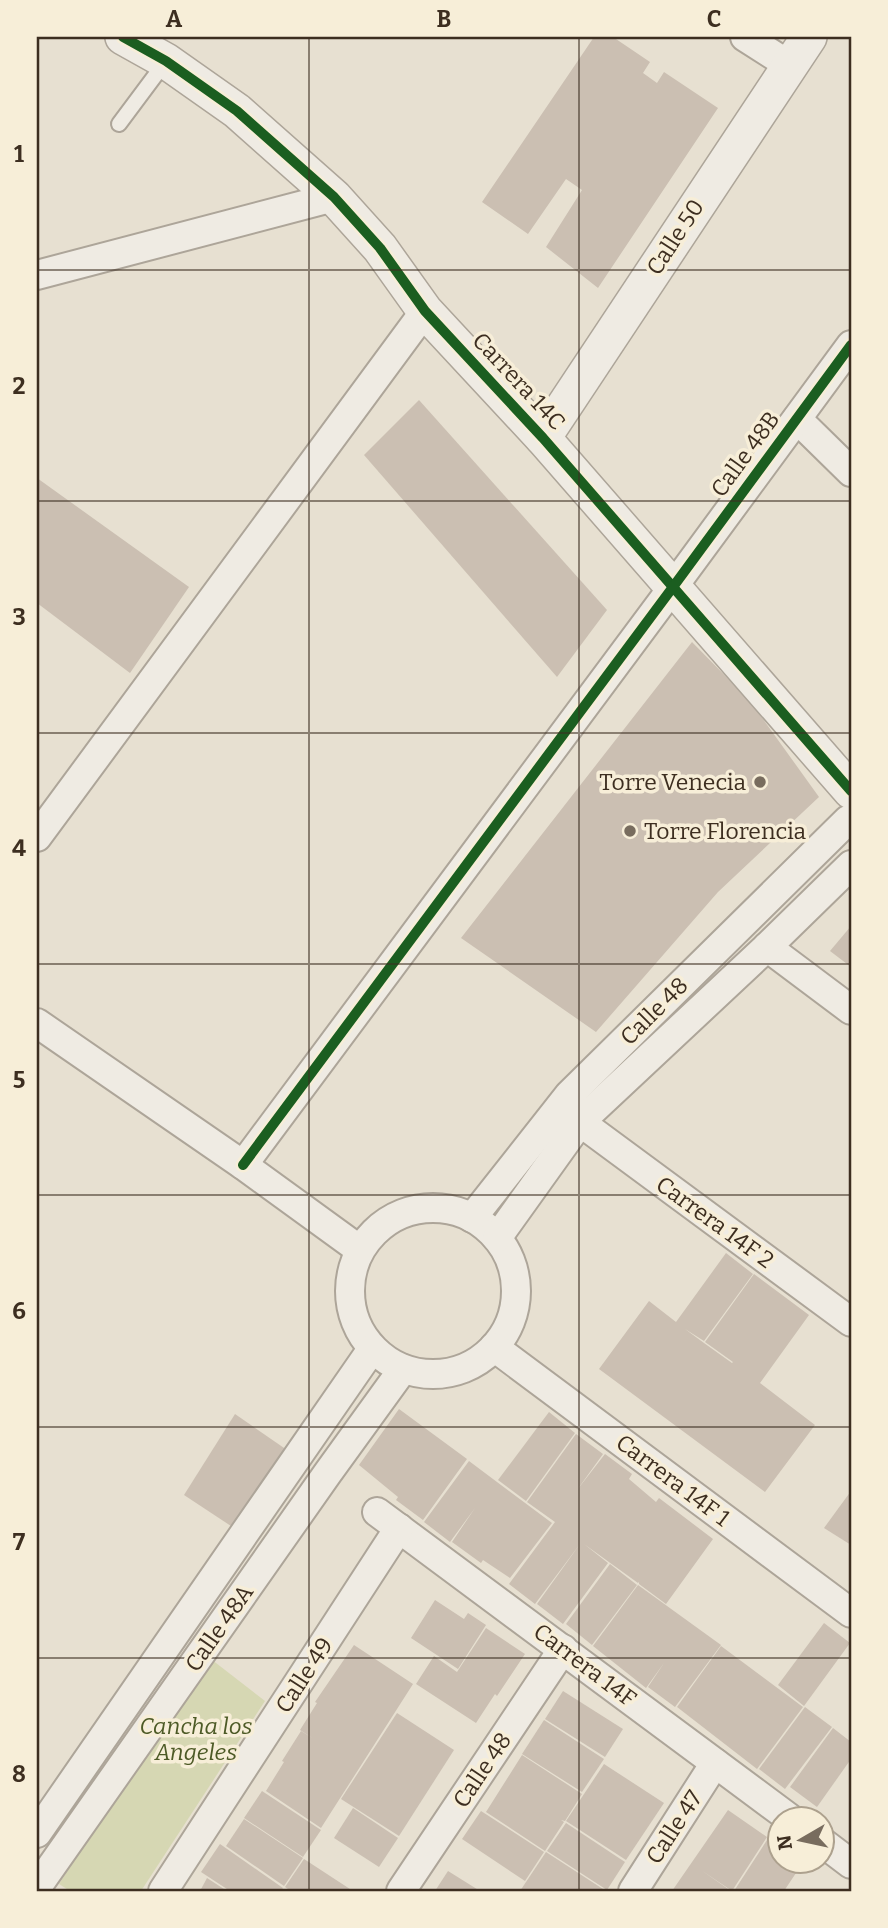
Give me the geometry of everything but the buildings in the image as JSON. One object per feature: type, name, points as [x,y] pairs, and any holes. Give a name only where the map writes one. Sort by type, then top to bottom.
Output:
[{"type":"street","name":"Carrera 14C","points":[[123,37],[166,61],[237,111],[334,197],[380,248],[425,311],[543,438],[851,791]]},
{"type":"street","points":[[745,37],[789,65]]},
{"type":"street","name":"Calle 50","points":[[543,438],[809,37]]},
{"type":"street","points":[[37,275],[334,197]]},
{"type":"street","points":[[37,837],[425,311]]},
{"type":"street","name":"Calle 48B","points":[[243,1165],[851,345]]},
{"type":"street","points":[[797,419],[851,472]]},
{"type":"street","name":"Calle 48","points":[[472,1218],[569,1095],[851,820]]},
{"type":"street","name":"Calle 48","points":[[497,1238],[579,1122],[851,865]]},
{"type":"street","points":[[767,947],[851,1010]]},
{"type":"street","points":[[37,1023],[243,1165],[360,1250]]},
{"type":"street","name":"Carrera 14F 2","points":[[579,1122],[851,1322]]},
{"type":"street","points":[[422,1208],[448,1209],[472,1218],[497,1238],[509,1258],[515,1281],[514,1305],[507,1328],[494,1348],[475,1363],[452,1373],[427,1374],[403,1369],[372,1349],[358,1328],[350,1302],[351,1276],[360,1250],[375,1230],[397,1215],[422,1208]]},
{"type":"street","name":"Carrera 14F 1","points":[[494,1348],[851,1613]]},
{"type":"street","name":"Calle 48A","points":[[37,1833],[372,1349]]},
{"type":"street","name":"Calle 48A","points":[[37,1887],[403,1369]]},
{"type":"street","name":"Carrera 14F","points":[[377,1512],[774,1806]]},
{"type":"street","name":"Calle 49","points":[[163,1891],[399,1528]]},
{"type":"street","name":"Calle 48","points":[[401,1891],[563,1649]]},
{"type":"street","name":"Calle 47","points":[[633,1891],[715,1763]]},
{"type":"street","points":[[836,1853],[851,1864]]},
{"type":"lane","points":[[119,124],[166,61]]},
{"type":"green space","name":"Cancha los Angeles","points":[[207,1656],[265,1701],[141,1891],[70,1891],[59,1884]]},
{"type":"cycle path","points":[[123,37],[166,61],[237,111],[334,197],[380,248],[425,311],[543,438],[851,791]]},
{"type":"cycle path","points":[[243,1165],[851,345]]},
{"type":"place","name":"Torre Venecia","points":[[760,782]]},
{"type":"place","name":"Torre Florencia","points":[[630,831]]}]
